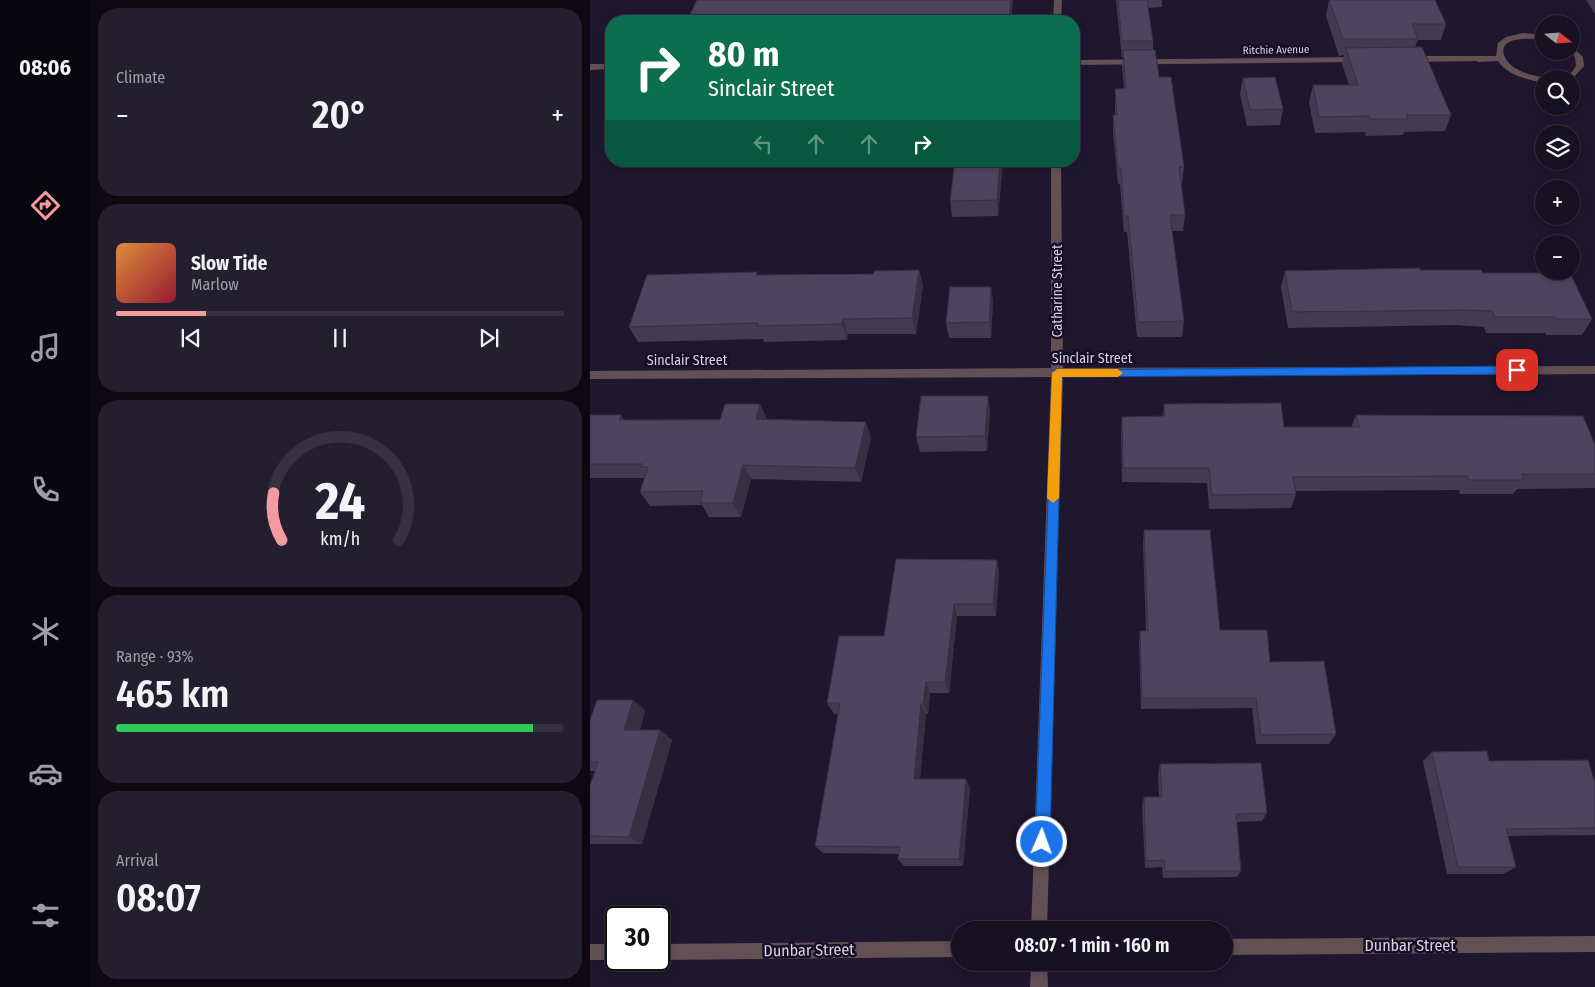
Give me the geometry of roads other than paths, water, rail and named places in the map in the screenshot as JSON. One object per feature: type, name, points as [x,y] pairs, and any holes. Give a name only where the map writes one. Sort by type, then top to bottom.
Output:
[{"type":"street","points":[[1057,15],[1058,0]]},
{"type":"street","points":[[1535,37],[1524,36],[1507,39],[1500,44],[1497,51],[1500,58],[1515,72],[1535,78]]},
{"type":"street","points":[[1580,57],[1582,64],[1580,70]]},
{"type":"street","points":[[1400,60],[1500,58]]},
{"type":"street","name":"Ritchie Avenue","points":[[1080,63],[1370,60]]},
{"type":"street","points":[[590,67],[605,67]]},
{"type":"street","name":"Catharine Street","points":[[1040,921],[1057,373],[1056,167]]},
{"type":"street","name":"Sinclair Street","points":[[590,375],[1595,370]]},
{"type":"street","name":"Dunbar Street","points":[[1233,947],[1595,944]]},
{"type":"street","name":"Dunbar Street","points":[[670,952],[951,949]]},
{"type":"street","points":[[590,952],[605,952]]},
{"type":"street","points":[[1039,971],[1039,987]]}]
